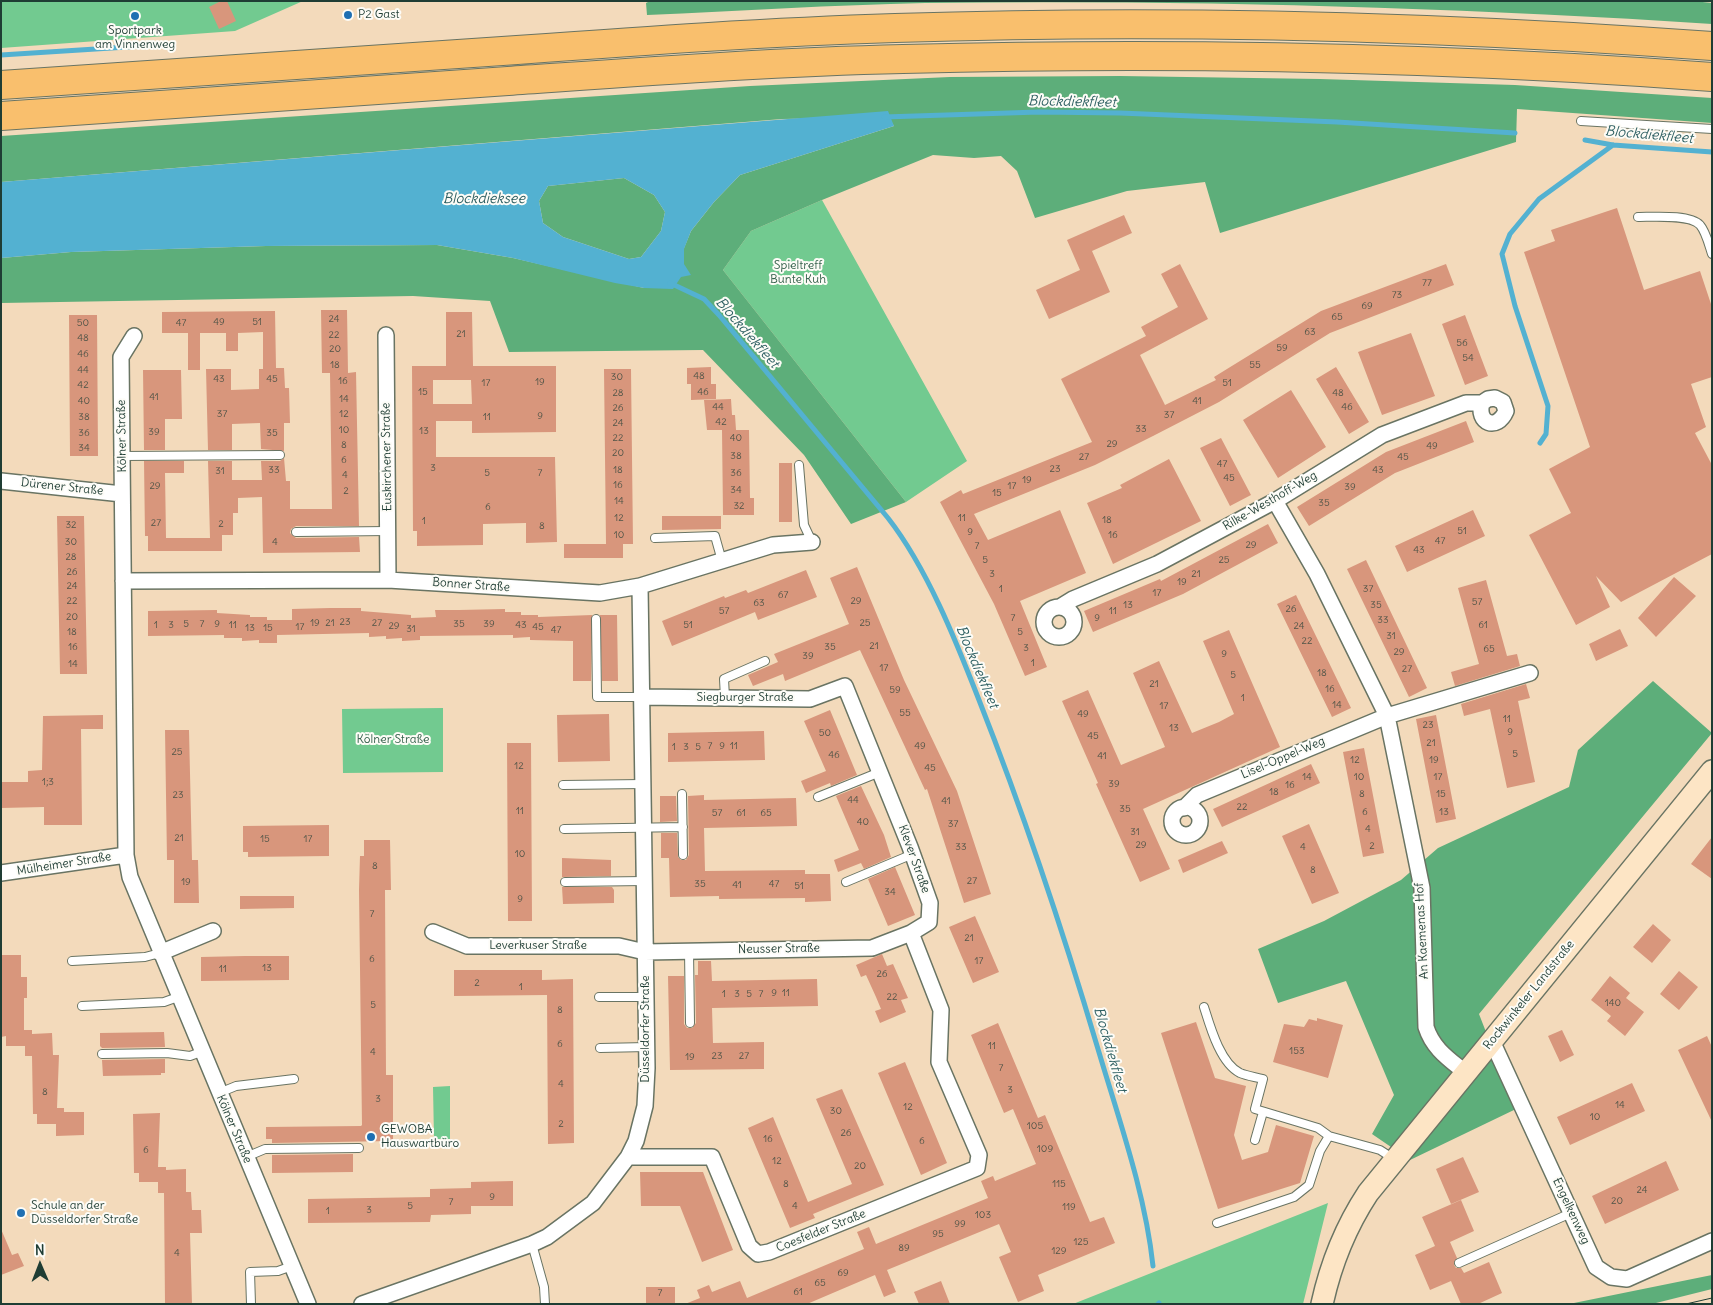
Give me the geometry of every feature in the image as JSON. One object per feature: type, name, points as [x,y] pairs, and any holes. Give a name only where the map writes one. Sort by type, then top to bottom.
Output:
[{"type":"highway","points":[[1,85],[676,39],[893,28],[1114,24],[1280,25],[1457,31],[1712,46]]},
{"type":"highway","points":[[1,116],[680,70],[899,59],[1109,55],[1308,58],[1470,62],[1712,77]]},
{"type":"main road","name":"Rockwinkeler Landstraße","points":[[1322,1304],[1332,1263],[1349,1222],[1394,1159],[1712,771]]},
{"type":"street","name":"Euskirchener Straße","points":[[386,335],[388,580]]},
{"type":"street","name":"Kölner Straße","points":[[134,336],[121,357],[126,855],[130,877],[160,953],[308,1304]]},
{"type":"street","name":"Rilke-Westhoff-Weg","points":[[1060,607],[1073,599],[1157,564],[1275,501],[1382,435],[1466,403],[1482,403]]},
{"type":"street","name":"Dürener Straße","points":[[1,481],[122,494]]},
{"type":"street","name":"An Kaemenas Hof","points":[[1275,501],[1317,574],[1387,716],[1422,888],[1426,1027],[1430,1039],[1437,1050],[1466,1073]]},
{"type":"street","name":"Bonner Straße","points":[[123,581],[388,580],[600,593],[640,586],[773,545],[812,542]]},
{"type":"street","name":"Düsseldorfer Straße","points":[[362,1304],[532,1244],[563,1226],[593,1203],[628,1157],[636,1141],[646,1106],[647,1047],[640,586]]},
{"type":"street","points":[[1387,716],[1530,672]]},
{"type":"street","name":"Siegburger Straße","points":[[642,698],[810,699],[845,686]]},
{"type":"street","name":"Klever Straße","points":[[845,686],[913,854],[930,903],[929,922],[911,933]]},
{"type":"street","name":"Lisel-Oppel-Weg","points":[[1184,808],[1197,795],[1387,716]]},
{"type":"street","name":"Mülheimer Straße","points":[[1,874],[126,855]]},
{"type":"street","points":[[160,953],[213,931]]},
{"type":"street","name":"Leverkuser Straße","points":[[433,932],[467,946],[619,946],[646,952]]},
{"type":"street","name":"Neusser Straße","points":[[646,952],[872,948],[911,933]]},
{"type":"street","name":"Coesfelder Straße","points":[[628,1157],[712,1157],[749,1246],[758,1254],[769,1252],[977,1168],[979,1155],[939,1062],[941,1010],[911,933]]},
{"type":"street","name":"Engelkenweg","points":[[1492,1040],[1596,1267],[1611,1277],[1627,1279],[1712,1241]]},
{"type":"lane","points":[[1581,121],[1712,129]]},
{"type":"lane","points":[[1638,217],[1687,218],[1696,222],[1704,232],[1712,254]]},
{"type":"lane","points":[[122,456],[280,455]]},
{"type":"lane","points":[[799,465],[804,525],[812,542]]},
{"type":"lane","points":[[296,532],[388,531]]},
{"type":"lane","points":[[655,538],[715,536],[722,561]]},
{"type":"lane","points":[[596,619],[597,697],[642,698]]},
{"type":"lane","points":[[724,698],[724,679],[765,661]]},
{"type":"lane","points":[[818,797],[880,772]]},
{"type":"lane","points":[[563,785],[643,784]]},
{"type":"lane","points":[[682,794],[683,855]]},
{"type":"lane","points":[[564,829],[683,827]]},
{"type":"lane","points":[[846,882],[913,854]]},
{"type":"lane","points":[[565,882],[645,881]]},
{"type":"lane","points":[[689,951],[690,1023]]},
{"type":"lane","points":[[72,961],[145,956],[160,953]]},
{"type":"lane","points":[[82,1006],[164,1002],[178,997]]},
{"type":"lane","points":[[600,997],[646,997]]},
{"type":"lane","points":[[1204,1007],[1214,1038],[1224,1057],[1238,1072],[1263,1078],[1255,1109],[1318,1128],[1329,1136],[1380,1150],[1394,1159]]},
{"type":"lane","points":[[600,1048],[647,1047]]},
{"type":"lane","points":[[102,1054],[167,1053],[190,1056],[202,1052]]},
{"type":"lane","points":[[219,1093],[236,1086],[294,1079]]},
{"type":"lane","points":[[1255,1140],[1263,1112]]},
{"type":"lane","points":[[1217,1222],[1294,1197],[1309,1185],[1320,1151],[1329,1136]]},
{"type":"lane","points":[[246,1157],[266,1149],[359,1148]]},
{"type":"lane","points":[[1459,1263],[1571,1213]]},
{"type":"lane","points":[[532,1244],[544,1286],[545,1304]]},
{"type":"lane","points":[[252,1304],[250,1272],[278,1271],[292,1266]]},
{"type":"green space","name":"Sportpark am Vinnenweg","points":[[1,1],[303,1],[235,31],[1,48]]},
{"type":"green space","points":[[650,1],[1693,1],[1712,3],[1712,24],[1417,9],[1221,4],[1024,2],[925,3],[647,15],[646,3]]},
{"type":"green space","points":[[1120,76],[1320,79],[1515,85],[1712,98],[1712,123],[1517,109],[1516,142],[1220,233],[1205,182],[1127,191],[1035,218],[1017,171],[1001,156],[974,158],[933,155],[751,231],[723,270],[906,502],[851,524],[804,455],[703,350],[509,352],[490,301],[413,296],[1,303],[1,258],[71,252],[266,246],[437,245],[513,258],[644,288],[684,264],[684,248],[691,231],[714,202],[740,175],[894,126],[888,117],[782,119],[1,182],[1,136],[750,86],[950,77]]},
{"type":"green space","points":[[624,178],[654,195],[665,212],[661,231],[641,257],[629,259],[563,237],[543,223],[539,201],[548,186]]},
{"type":"green space","name":"Spieltreff Bunte Kuh","points":[[822,200],[967,461],[906,502],[723,270],[751,231]]},
{"type":"green space","points":[[1653,681],[1712,733],[1479,1014],[1516,1109],[1410,1160],[1372,1134],[1394,1095],[1346,981],[1278,1003],[1258,949],[1324,921],[1401,880],[1438,848],[1569,787],[1578,750]]},
{"type":"green space","name":"Kölner Straße","points":[[443,708],[443,772],[343,773],[342,709]]},
{"type":"green space","points":[[450,1086],[450,1139],[434,1139],[433,1087]]},
{"type":"green space","points":[[1328,1203],[1303,1304],[1073,1304]]},
{"type":"green space","points":[[1712,1275],[1712,1289],[1652,1304],[1569,1304]]},
{"type":"water","name":"Blockdieksee","points":[[888,111],[894,126],[740,175],[714,202],[691,231],[684,249],[684,264],[691,275],[681,277],[673,289],[644,288],[615,283],[513,258],[437,245],[266,246],[71,252],[1,258],[1,182]],"holes":[[[624,178],[654,195],[665,212],[661,231],[641,257],[629,259],[563,237],[543,223],[539,201],[548,186]]]},
{"type":"building","points":[[221,1],[227,1],[236,21],[219,29],[209,7]]},
{"type":"building","points":[[1617,208],[1644,290],[1700,271],[1712,307],[1712,377],[1691,384],[1706,427],[1695,433],[1712,465],[1712,554],[1621,602],[1596,576],[1610,607],[1576,625],[1529,535],[1571,513],[1549,469],[1590,447],[1524,252],[1555,241],[1551,230]]},
{"type":"building","points":[[1124,215],[1132,233],[1092,251],[1110,292],[1049,319],[1036,290],[1080,270],[1067,240]]},
{"type":"building","points":[[1180,264],[1208,319],[1140,355],[1165,405],[1216,380],[1214,377],[1321,311],[1446,264],[1454,285],[1330,333],[1219,402],[1153,436],[1095,465],[974,514],[988,540],[1060,510],[1086,573],[1020,601],[1047,667],[1025,676],[994,604],[940,502],[961,490],[963,494],[1092,442],[1061,379],[1146,336],[1141,327],[1178,307],[1161,274]]},
{"type":"building","points":[[321,310],[347,310],[348,373],[356,372],[359,526],[296,526],[291,529],[290,533],[296,538],[359,537],[360,552],[263,553],[262,497],[238,498],[238,513],[233,513],[233,535],[222,535],[222,551],[148,551],[148,536],[145,536],[144,461],[184,461],[184,473],[165,473],[166,538],[210,538],[208,461],[232,461],[232,480],[262,480],[261,461],[280,461],[284,458],[286,481],[290,481],[290,509],[332,509],[330,373],[322,373]]},
{"type":"building","points":[[275,311],[276,368],[284,368],[285,388],[289,388],[290,423],[284,423],[284,451],[261,449],[260,423],[232,424],[232,450],[208,450],[206,369],[231,369],[231,390],[259,389],[259,369],[263,369],[263,332],[238,333],[238,351],[226,351],[226,333],[200,333],[200,370],[188,370],[188,333],[162,333],[162,312]]},
{"type":"building","points":[[446,312],[472,312],[473,366],[556,366],[556,432],[472,433],[472,421],[436,421],[436,457],[555,457],[557,542],[526,543],[526,523],[483,524],[483,545],[417,546],[417,531],[413,531],[412,366],[446,366]],"holes":[[[433,380],[471,380],[472,404],[433,404]]]},
{"type":"building","points":[[69,315],[97,315],[98,456],[70,456]]},
{"type":"building","points":[[1465,315],[1488,376],[1465,385],[1442,324]]},
{"type":"building","points":[[1411,333],[1435,396],[1382,415],[1358,352]]},
{"type":"building","points":[[711,367],[711,384],[716,384],[716,399],[691,400],[691,384],[687,384],[687,368]]},
{"type":"building","points":[[1336,367],[1369,422],[1349,434],[1316,379]]},
{"type":"building","points":[[604,369],[631,369],[633,544],[623,544],[623,558],[564,558],[564,544],[606,544]]},
{"type":"building","points":[[143,370],[181,370],[182,419],[165,419],[165,450],[144,450]]},
{"type":"building","points":[[1291,390],[1326,447],[1278,478],[1243,420]]},
{"type":"building","points":[[731,399],[732,415],[735,415],[736,430],[749,430],[750,498],[754,498],[754,515],[723,515],[722,430],[707,430],[704,400]]},
{"type":"building","points":[[1466,421],[1474,442],[1395,473],[1309,526],[1297,507],[1386,452]]},
{"type":"building","points":[[1221,438],[1251,495],[1230,506],[1200,448]]},
{"type":"building","points":[[1169,459],[1201,521],[1113,564],[1087,503],[1122,488],[1120,485]]},
{"type":"building","points":[[779,463],[792,463],[792,522],[779,522]]},
{"type":"building","points":[[1473,510],[1485,536],[1407,572],[1395,546]]},
{"type":"building","points":[[57,516],[84,516],[87,674],[60,674]]},
{"type":"building","points":[[662,516],[721,516],[721,529],[662,530]]},
{"type":"building","points":[[1268,524],[1278,543],[1183,594],[1093,632],[1084,611],[1160,579],[1161,581]]},
{"type":"building","points":[[1366,560],[1427,688],[1409,697],[1347,569]]},
{"type":"building","points":[[857,567],[904,680],[957,791],[991,894],[964,903],[927,789],[925,790],[860,650],[785,681],[783,674],[753,686],[748,675],[778,662],[774,654],[849,624],[830,578]]},
{"type":"building","points":[[806,570],[817,597],[758,620],[755,612],[672,646],[662,621],[724,596],[725,598],[746,590],[748,593]]},
{"type":"building","points":[[1674,577],[1696,596],[1656,637],[1638,618]]},
{"type":"building","points":[[1486,580],[1507,656],[1517,654],[1520,666],[1455,686],[1451,672],[1479,664],[1458,588]]},
{"type":"building","points":[[1296,595],[1351,708],[1332,717],[1277,604]]},
{"type":"building","points":[[361,608],[361,611],[411,615],[411,618],[436,617],[435,610],[505,609],[505,612],[521,612],[521,615],[538,615],[538,617],[592,615],[591,681],[573,681],[573,641],[530,640],[530,637],[513,638],[513,635],[420,636],[420,640],[402,641],[402,638],[386,639],[386,636],[369,637],[369,633],[277,635],[277,643],[259,643],[259,640],[242,641],[242,638],[224,638],[224,635],[148,636],[148,611],[217,610],[217,613],[267,617],[267,620],[292,620],[292,609]]},
{"type":"building","points":[[600,615],[617,615],[618,681],[602,681]]},
{"type":"building","points":[[1620,629],[1628,646],[1596,661],[1589,644]]},
{"type":"building","points":[[1229,630],[1280,747],[1143,809],[1170,869],[1140,882],[1096,784],[1098,783],[1062,701],[1088,690],[1121,765],[1165,747],[1133,673],[1159,661],[1192,733],[1219,722],[1234,714],[1203,641]]},
{"type":"building","points":[[1526,684],[1530,698],[1518,701],[1535,782],[1507,788],[1490,709],[1464,716],[1461,704]]},
{"type":"building","points":[[830,710],[857,775],[831,786],[830,783],[806,793],[801,781],[826,771],[804,721]]},
{"type":"building","points":[[609,714],[610,761],[558,762],[557,715]]},
{"type":"building","points":[[103,715],[103,729],[81,729],[82,825],[44,825],[44,807],[1,808],[1,782],[28,782],[28,771],[42,770],[43,716]]},
{"type":"building","points":[[1436,715],[1456,819],[1436,823],[1416,719]]},
{"type":"building","points":[[165,730],[189,730],[192,860],[198,860],[199,903],[174,903],[174,860],[167,860]]},
{"type":"building","points":[[764,731],[765,760],[668,762],[668,733]]},
{"type":"building","points":[[507,743],[531,743],[532,921],[508,921]]},
{"type":"building","points":[[1364,748],[1384,853],[1363,857],[1343,752]]},
{"type":"building","points":[[1311,764],[1320,783],[1222,827],[1213,809]]},
{"type":"building","points":[[861,786],[884,835],[891,857],[864,869],[861,863],[838,872],[834,860],[859,850],[836,796]]},
{"type":"building","points":[[704,795],[704,800],[796,798],[797,826],[704,828],[705,871],[805,870],[805,874],[830,874],[831,901],[805,902],[805,898],[719,899],[719,896],[670,897],[669,858],[661,858],[661,833],[677,833],[678,857],[681,860],[686,860],[689,855],[688,796]]},
{"type":"building","points":[[660,796],[676,796],[677,821],[660,822]]},
{"type":"building","points":[[1309,824],[1339,893],[1312,904],[1282,836]]},
{"type":"building","points":[[329,825],[329,856],[248,857],[248,852],[243,852],[243,826]]},
{"type":"building","points":[[1712,837],[1712,879],[1691,864]]},
{"type":"building","points":[[364,840],[390,840],[391,890],[385,890],[386,1075],[393,1075],[393,1141],[272,1143],[272,1139],[266,1139],[266,1127],[362,1125],[359,890],[360,856],[364,856]]},
{"type":"building","points":[[1222,841],[1228,853],[1183,873],[1178,860]]},
{"type":"building","points":[[562,858],[611,860],[611,876],[562,877]]},
{"type":"building","points":[[895,867],[915,915],[888,926],[868,879]]},
{"type":"building","points":[[562,887],[612,887],[614,890],[614,903],[563,904]]},
{"type":"building","points":[[240,896],[294,896],[294,908],[240,909]]},
{"type":"building","points":[[975,916],[999,972],[973,983],[949,927]]},
{"type":"building","points":[[1653,924],[1671,940],[1652,963],[1633,947]]},
{"type":"building","points":[[882,954],[887,966],[893,964],[908,998],[901,1000],[906,1012],[880,1023],[875,1011],[881,1009],[866,975],[861,977],[856,965]]},
{"type":"building","points":[[1,955],[21,955],[21,977],[27,977],[27,998],[24,998],[24,1030],[32,1030],[32,1034],[52,1033],[53,1055],[59,1055],[57,1108],[64,1108],[64,1112],[84,1112],[84,1135],[56,1136],[56,1124],[37,1124],[37,1114],[33,1114],[32,1056],[25,1056],[25,1046],[6,1046],[6,1036],[1,1037]]},
{"type":"building","points":[[289,956],[289,980],[201,981],[201,957]]},
{"type":"building","points":[[698,961],[711,961],[712,981],[817,979],[818,1006],[712,1008],[713,1043],[764,1042],[764,1069],[670,1070],[668,976],[684,976],[684,1024],[687,1028],[692,1028],[696,1023],[695,975],[698,975]]},
{"type":"building","points":[[454,970],[542,970],[542,980],[573,979],[574,1143],[548,1144],[547,995],[454,996]]},
{"type":"building","points":[[1679,971],[1698,987],[1679,1010],[1660,994]]},
{"type":"building","points":[[1610,976],[1630,993],[1626,998],[1644,1012],[1625,1036],[1607,1021],[1611,1016],[1591,1000]]},
{"type":"building","points":[[1317,1018],[1343,1025],[1328,1078],[1273,1062],[1284,1024],[1304,1027],[1309,1019],[1317,1021]]},
{"type":"building","points":[[1196,1022],[1215,1078],[1246,1086],[1234,1135],[1242,1160],[1268,1152],[1276,1125],[1314,1136],[1300,1183],[1218,1209],[1161,1033]]},
{"type":"building","points":[[998,1023],[1038,1118],[1045,1115],[1090,1222],[1104,1217],[1115,1243],[1038,1275],[1044,1291],[1018,1302],[999,1257],[1011,1252],[999,1224],[887,1270],[896,1292],[884,1297],[875,1275],[807,1304],[685,1304],[700,1298],[697,1290],[709,1285],[712,1292],[740,1281],[747,1298],[864,1249],[857,1232],[869,1227],[876,1244],[988,1198],[981,1181],[993,1176],[995,1181],[1036,1164],[1013,1109],[1004,1113],[971,1035]]},
{"type":"building","points":[[1562,1030],[1574,1055],[1560,1062],[1548,1036]]},
{"type":"building","points":[[164,1032],[165,1047],[102,1048],[100,1046],[100,1033]]},
{"type":"building","points":[[1707,1036],[1712,1047],[1712,1122],[1678,1050]]},
{"type":"building","points":[[165,1059],[165,1073],[161,1073],[161,1075],[103,1076],[102,1060]]},
{"type":"building","points":[[905,1062],[947,1163],[921,1175],[878,1073]]},
{"type":"building","points":[[1632,1083],[1645,1111],[1570,1145],[1557,1117]]},
{"type":"building","points":[[842,1089],[884,1185],[813,1214],[815,1218],[790,1228],[748,1128],[773,1117],[808,1202],[852,1184],[816,1099]]},
{"type":"building","points":[[160,1113],[158,1167],[166,1167],[166,1170],[186,1169],[186,1192],[191,1192],[192,1210],[201,1210],[202,1233],[190,1233],[192,1304],[165,1304],[164,1193],[158,1193],[158,1182],[139,1182],[139,1173],[134,1173],[133,1114]]},
{"type":"building","points":[[353,1154],[353,1172],[272,1173],[272,1155]]},
{"type":"building","points":[[1463,1157],[1479,1192],[1451,1204],[1436,1169]]},
{"type":"building","points":[[1666,1161],[1679,1190],[1605,1224],[1592,1196]]},
{"type":"building","points":[[640,1172],[703,1172],[733,1250],[702,1262],[680,1206],[641,1206]]},
{"type":"building","points":[[513,1181],[513,1206],[471,1206],[471,1214],[431,1215],[430,1222],[308,1223],[308,1199],[430,1197],[430,1189],[471,1188],[471,1182]]},
{"type":"building","points":[[1461,1200],[1474,1231],[1450,1242],[1457,1258],[1454,1265],[1456,1268],[1461,1268],[1464,1273],[1489,1262],[1502,1293],[1478,1304],[1461,1304],[1451,1281],[1430,1290],[1415,1255],[1435,1246],[1422,1217]]},
{"type":"building","points":[[1,1229],[12,1255],[18,1253],[24,1266],[1,1275]]},
{"type":"building","points":[[941,1281],[950,1304],[919,1304],[914,1292]]},
{"type":"building","points":[[646,1287],[675,1287],[675,1304],[646,1304]]},
{"type":"waterway","points":[[1,55],[143,46]]},
{"type":"waterway","name":"Blockdiekfleet","points":[[884,117],[1039,112],[1120,113],[1337,122],[1515,133]]},
{"type":"waterway","name":"Blockdiekfleet","points":[[1585,140],[1613,145],[1712,152]]},
{"type":"waterway","points":[[1540,443],[1546,434],[1548,406],[1515,306],[1502,254],[1510,234],[1539,199],[1613,145]]},
{"type":"waterway","name":"Blockdiekfleet","points":[[670,283],[704,299],[719,315],[888,518],[915,559],[940,606],[996,743],[1057,917],[1138,1184],[1153,1266]]},
{"type":"tram line","points":[[1686,1304],[1712,1298]]},
{"type":"place","name":"P2 Gast","points":[[348,15]]},
{"type":"place","name":"Sportpark am Vinnenweg","points":[[135,16]]},
{"type":"place","name":"GEWOBA Hauswartbüro","points":[[371,1137]]},
{"type":"place","name":"Schule an der Düsseldorfer Straße","points":[[21,1213]]}]
